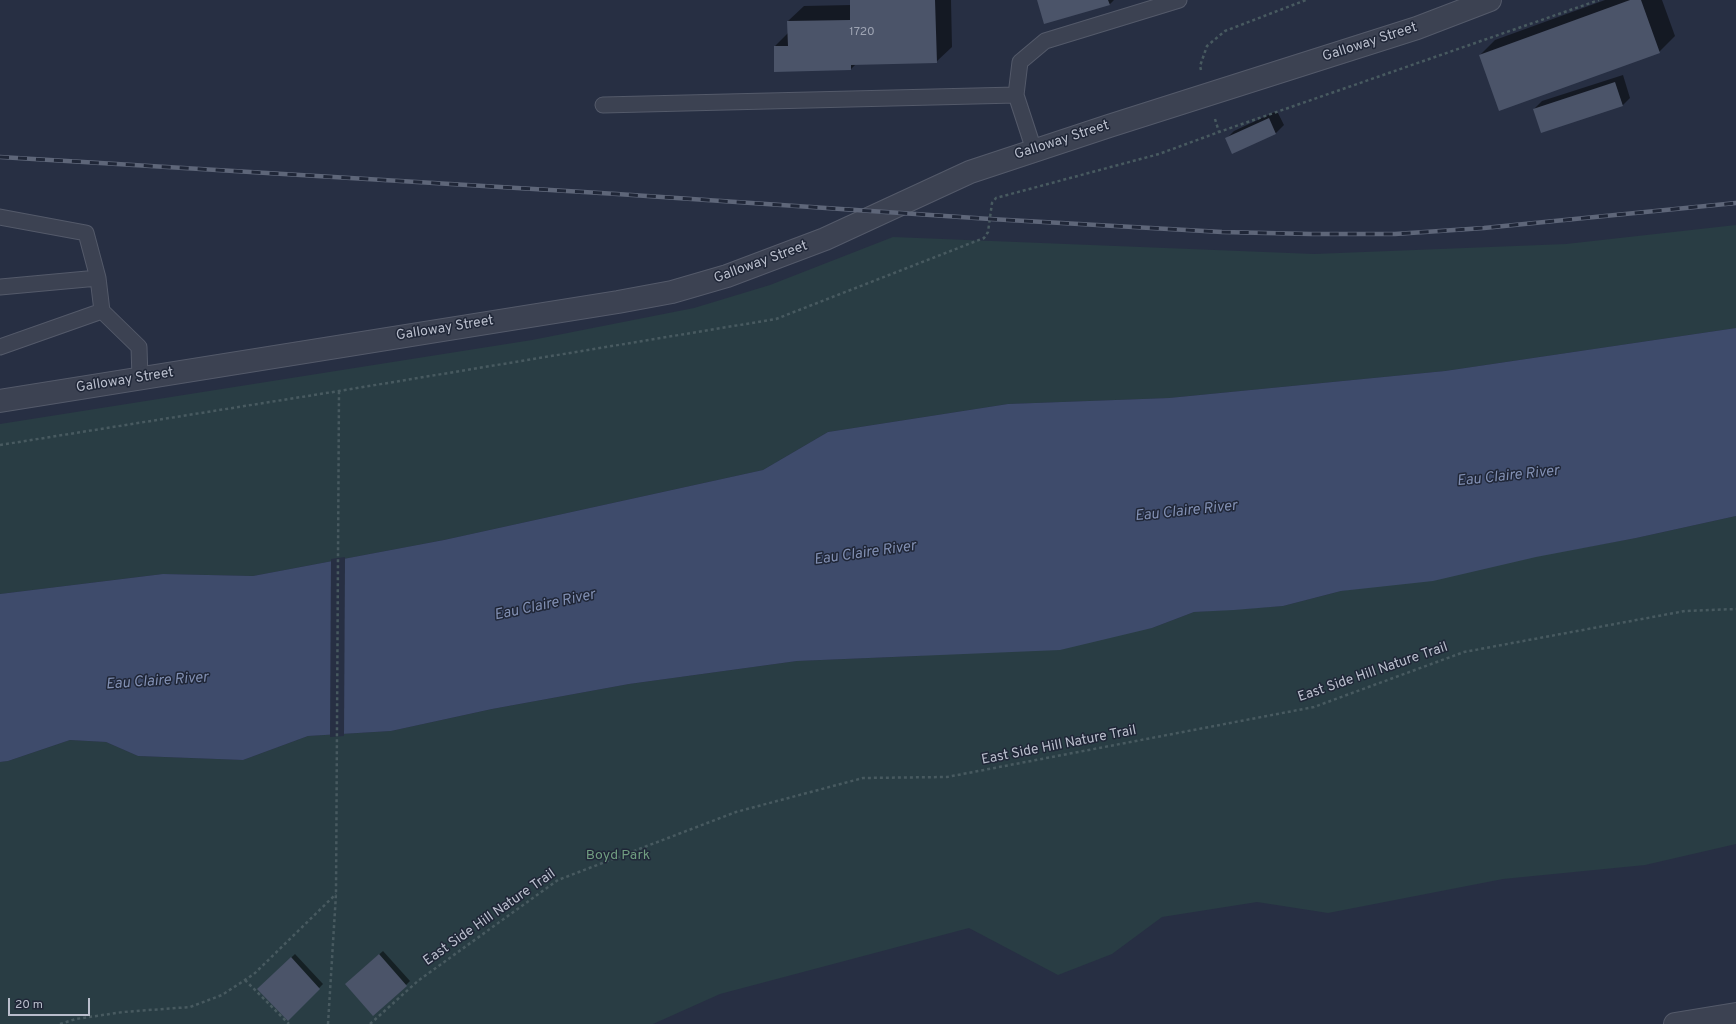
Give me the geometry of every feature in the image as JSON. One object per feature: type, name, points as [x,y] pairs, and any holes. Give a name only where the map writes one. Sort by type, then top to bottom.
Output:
[{"type":"street","name":"Galloway Street","points":[[0,401],[672,292],[727,276],[825,239],[970,172],[1034,150],[1417,28],[1490,0]]},
{"type":"street","points":[[1675,1024],[1736,1014]]},
{"type":"lane","points":[[1034,150],[1016,96],[1020,62],[1044,41],[1179,0]]},
{"type":"lane","points":[[603,105],[1016,96]]},
{"type":"lane","points":[[0,217],[86,233],[98,278],[102,311],[139,347],[140,378]]},
{"type":"lane","points":[[0,287],[98,278]]},
{"type":"lane","points":[[0,347],[102,311]]},
{"type":"path","points":[[1306,0],[1225,31],[1207,46],[1200,66],[1219,132],[1599,0]]},
{"type":"path","points":[[328,1024],[336,894],[340,391]]},
{"type":"path","name":"East Side Hill Nature Trail","points":[[370,1024],[419,980],[558,880],[736,812],[863,778],[947,778],[1314,707],[1464,652],[1685,611],[1736,609]]},
{"type":"path","points":[[60,1024],[76,1019],[123,1012],[190,1007],[222,995],[254,974],[336,894]]},
{"type":"path","points":[[245,980],[289,1024]]},
{"type":"green space","points":[[1736,225],[1736,328],[1445,371],[1169,398],[1008,404],[828,432],[763,470],[444,540],[253,576],[163,574],[0,594],[0,424],[532,340],[694,308],[770,285],[893,237],[1314,254],[1566,244]]},
{"type":"green space","name":"Boyd Park","points":[[1736,516],[1736,844],[1645,865],[1503,879],[1328,913],[1257,902],[1162,917],[1112,954],[1058,975],[969,928],[720,994],[653,1024],[0,1024],[0,762],[8,761],[70,740],[106,742],[138,756],[243,760],[308,736],[391,731],[492,709],[629,684],[797,661],[917,656],[1152,628],[1194,612],[1283,606],[1341,591],[1636,538]]},
{"type":"water","name":"Eau Claire River","points":[[1736,328],[1736,516],[1636,538],[1536,557],[1433,581],[1341,591],[1283,606],[1194,612],[1152,628],[1060,650],[797,661],[629,684],[492,709],[391,731],[308,736],[243,760],[138,756],[106,742],[70,740],[8,761],[0,762],[0,594],[163,574],[253,576],[444,540],[763,470],[828,432],[1008,404],[1169,398],[1445,371]]},
{"type":"pier","points":[[345,557],[344,736],[330,737],[331,559]]},
{"type":"building","points":[[850,0],[935,0],[937,63],[851,65],[851,70],[774,72],[774,46],[788,46],[787,21],[850,20]]},
{"type":"building","points":[[1037,0],[1108,0],[1110,5],[1044,24]]},
{"type":"building","points":[[1630,0],[1641,0],[1660,53],[1499,111],[1479,55]]},
{"type":"building","points":[[1615,82],[1623,106],[1541,133],[1533,109]]},
{"type":"building","points":[[1269,118],[1276,134],[1232,154],[1225,138]]},
{"type":"building","points":[[379,954],[407,986],[373,1016],[345,984]]},
{"type":"building","points":[[291,957],[320,989],[288,1021],[257,989]]},
{"type":"railway","points":[[0,157],[617,194],[990,219],[1222,232],[1395,234],[1484,228],[1736,203]]}]
